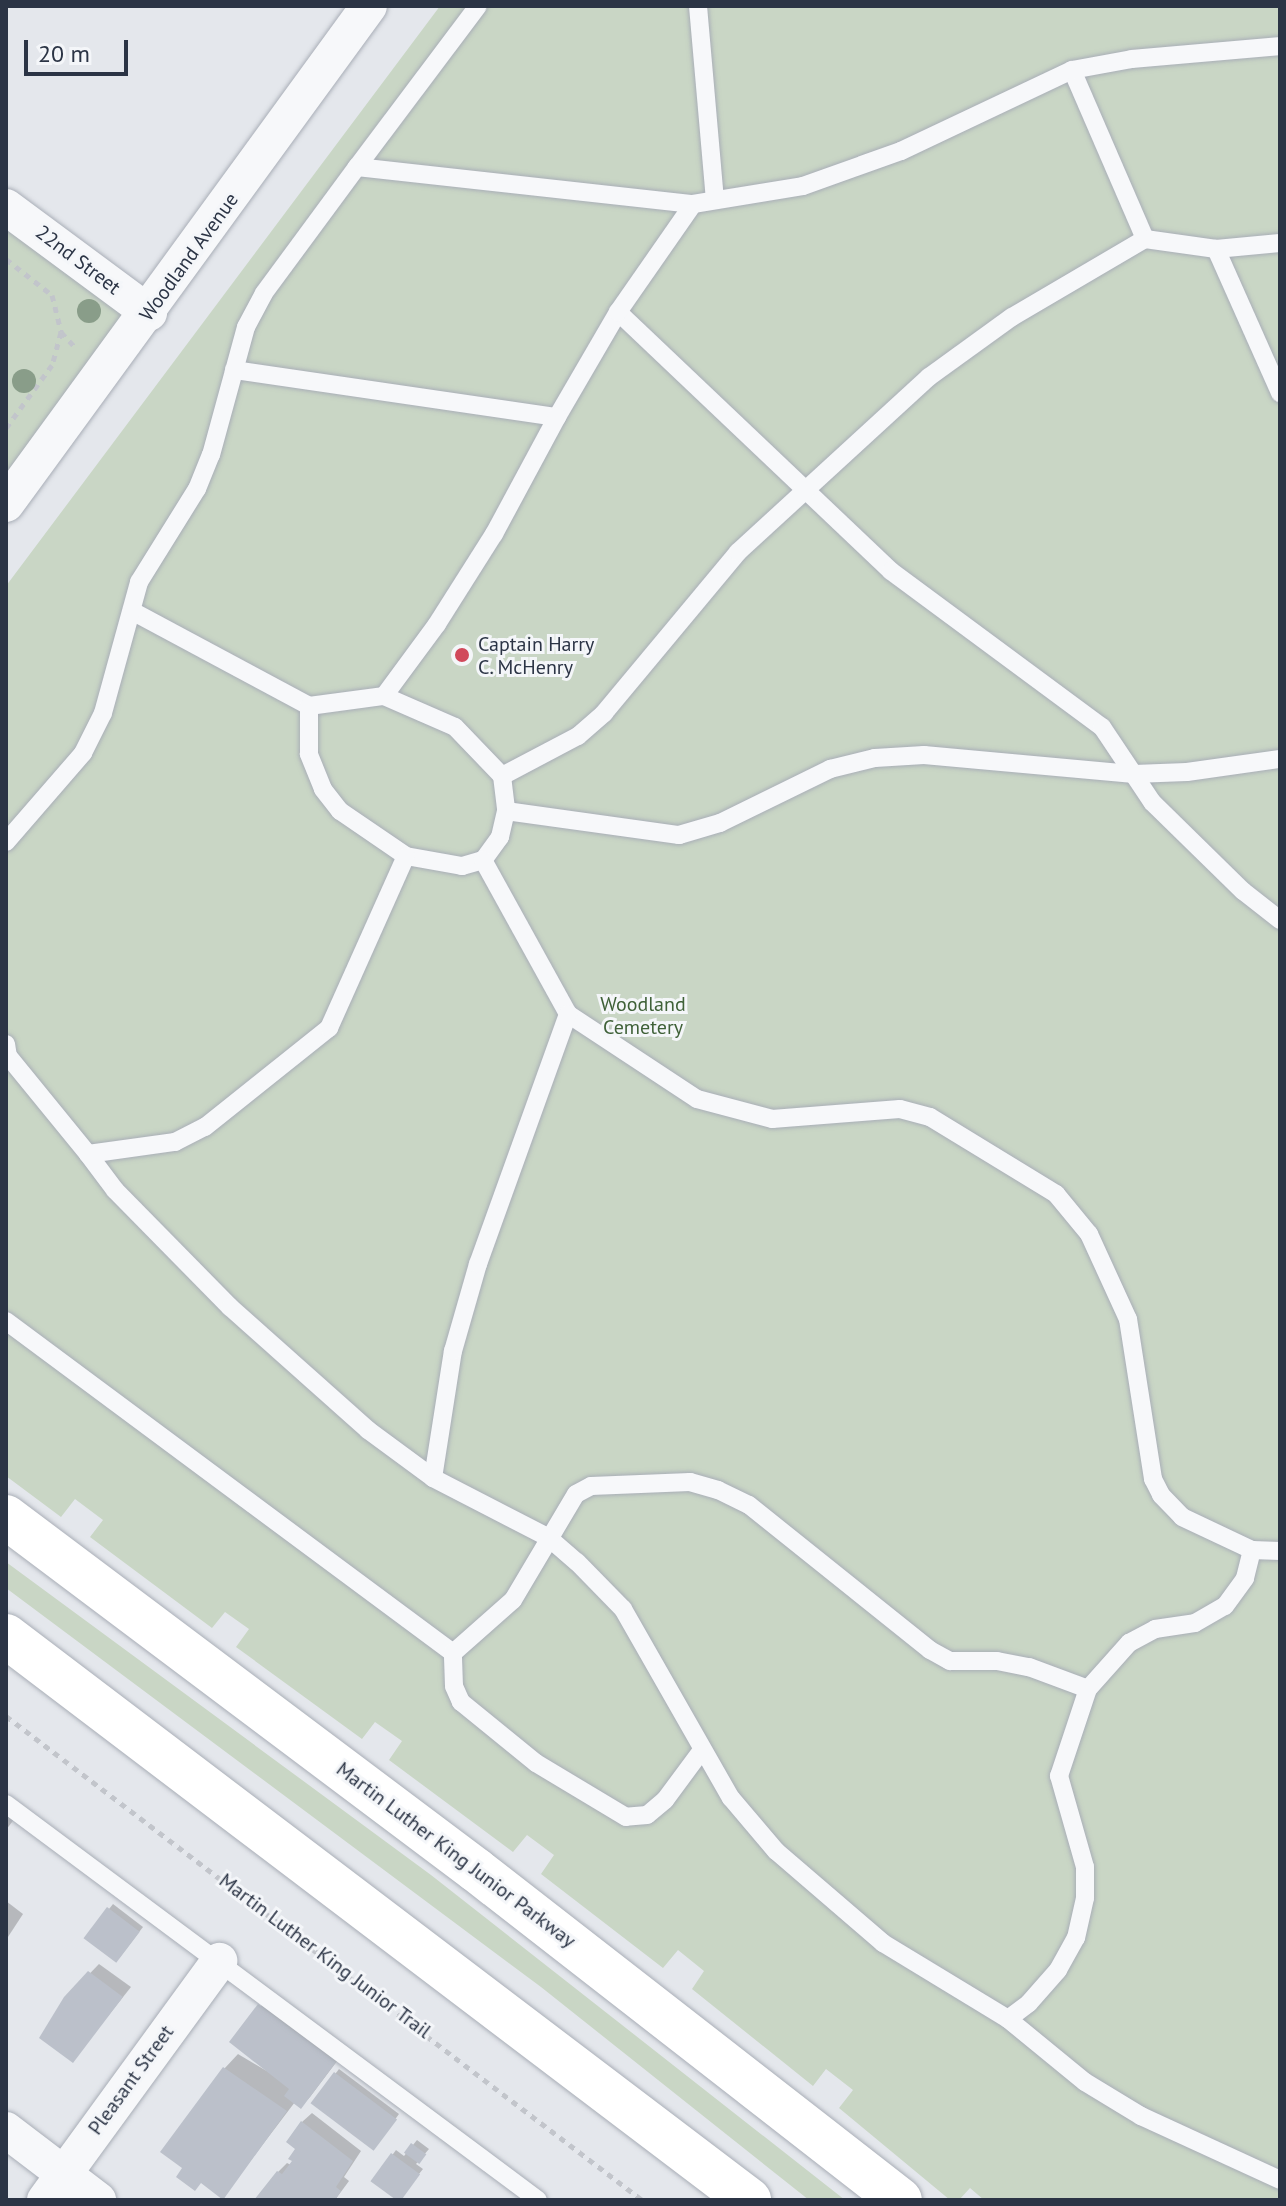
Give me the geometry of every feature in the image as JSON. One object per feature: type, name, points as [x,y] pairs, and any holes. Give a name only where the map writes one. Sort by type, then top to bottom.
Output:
[{"type":"main road","name":"Martin Luther King Junior Parkway","points":[[6,1517],[476,1870],[900,2200]]},
{"type":"main road","points":[[6,1636],[749,2200]]},
{"type":"street","name":"Woodland Avenue","points":[[6,504],[149,313],[369,6]]},
{"type":"street","name":"22nd Street","points":[[6,207],[149,313]]},
{"type":"street","name":"Pleasant Street","points":[[54,2187],[219,1961]]},
{"type":"street","points":[[6,2130],[54,2187],[98,2200]]},
{"type":"lane","points":[[6,842],[83,753],[103,713],[139,582],[197,489],[246,327],[264,293],[478,6]]},
{"type":"lane","points":[[698,6],[715,199]]},
{"type":"lane","points":[[357,167],[693,204],[803,186],[901,151],[1072,70],[1132,59],[1280,46]]},
{"type":"lane","points":[[1072,70],[1145,239]]},
{"type":"lane","points":[[384,696],[470,573],[618,312],[693,204]]},
{"type":"lane","points":[[502,776],[578,736],[604,713],[693,601],[803,489],[929,377],[1024,310],[1145,239],[1216,249],[1280,243]]},
{"type":"lane","points":[[1216,249],[1280,393]]},
{"type":"lane","points":[[618,312],[891,571],[1102,727],[1152,802],[1243,891],[1280,920]]},
{"type":"lane","points":[[234,370],[557,417]]},
{"type":"lane","points":[[132,611],[309,706],[384,696],[455,727],[502,776],[506,811],[500,837],[483,860],[462,866],[406,856],[367,833],[323,789],[309,754],[309,706]]},
{"type":"lane","points":[[506,811],[679,835],[720,823],[830,769],[875,758],[924,755],[1134,774],[1280,759]]},
{"type":"lane","points":[[88,1154],[175,1142],[205,1127],[313,1045],[329,1028],[406,856]]},
{"type":"lane","points":[[483,860],[568,1014],[697,1099],[772,1119],[900,1109],[930,1117],[1056,1194],[1089,1234],[1128,1319],[1153,1479],[1161,1495],[1182,1517],[1252,1550],[1280,1551]]},
{"type":"lane","points":[[433,1478],[453,1351],[478,1264],[568,1014]]},
{"type":"lane","points":[[7,1052],[115,1190],[230,1307],[368,1430],[433,1478],[549,1538],[623,1609],[657,1662],[702,1750],[731,1798],[776,1851],[883,1943],[1008,2019],[1085,2082],[1141,2116],[1280,2180]]},
{"type":"lane","points":[[6,1321],[453,1653]]},
{"type":"lane","points":[[453,1653],[513,1600],[576,1494],[591,1486],[690,1482],[749,1505],[950,1661],[997,1661],[1088,1689]]},
{"type":"lane","points":[[1008,2019],[1029,2003],[1058,1970],[1076,1938],[1082,1911],[1085,1867],[1059,1776],[1088,1689],[1129,1643],[1155,1629],[1195,1623],[1225,1606],[1245,1578],[1252,1550]]},
{"type":"lane","points":[[453,1653],[454,1686],[461,1702],[536,1763],[626,1817],[647,1815],[665,1800],[702,1750]]},
{"type":"lane","points":[[6,1804],[538,2200]]},
{"type":"path","points":[[6,259],[52,295],[61,332],[52,365],[6,428]]},
{"type":"path","name":"Martin Luther King Junior Trail","points":[[6,1716],[642,2200]]},
{"type":"green space","name":"Woodland Cemetery","points":[[440,6],[1280,6],[1280,2200],[984,2200],[970,2188],[959,2200],[950,2200],[839,2108],[853,2090],[826,2069],[813,2086],[692,1989],[704,1971],[678,1950],[663,1968],[541,1874],[554,1855],[527,1835],[513,1852],[389,1760],[402,1741],[375,1722],[362,1739],[236,1647],[249,1629],[225,1612],[212,1628],[90,1537],[103,1520],[75,1499],[61,1517],[6,1476],[6,586]]},
{"type":"green space","points":[[6,212],[149,313],[6,494]]},
{"type":"green space","points":[[6,1562],[431,1875],[845,2200],[809,2200],[541,1987],[6,1588]]},
{"type":"building","points":[[107,1907],[140,1932],[116,1963],[84,1938]]},
{"type":"building","points":[[88,1971],[123,1997],[73,2063],[39,2038],[64,1997]]},
{"type":"building","points":[[258,2004],[336,2062],[301,2109],[284,2096],[289,2089],[229,2042]]},
{"type":"building","points":[[223,2067],[287,2111],[223,2200],[201,2183],[195,2191],[176,2177],[182,2168],[160,2152]]},
{"type":"building","points":[[334,2072],[397,2120],[374,2151],[311,2103]]},
{"type":"building","points":[[301,2121],[353,2161],[336,2187],[341,2191],[335,2200],[254,2200],[277,2171],[282,2174],[292,2161],[288,2159],[295,2149],[286,2142]]},
{"type":"building","points":[[411,2143],[426,2154],[419,2164],[404,2153]]},
{"type":"building","points":[[391,2153],[420,2174],[401,2200],[396,2200],[370,2181]]},
{"type":"place","name":"Captain Harry C. McHenry","points":[[462,655]]}]
